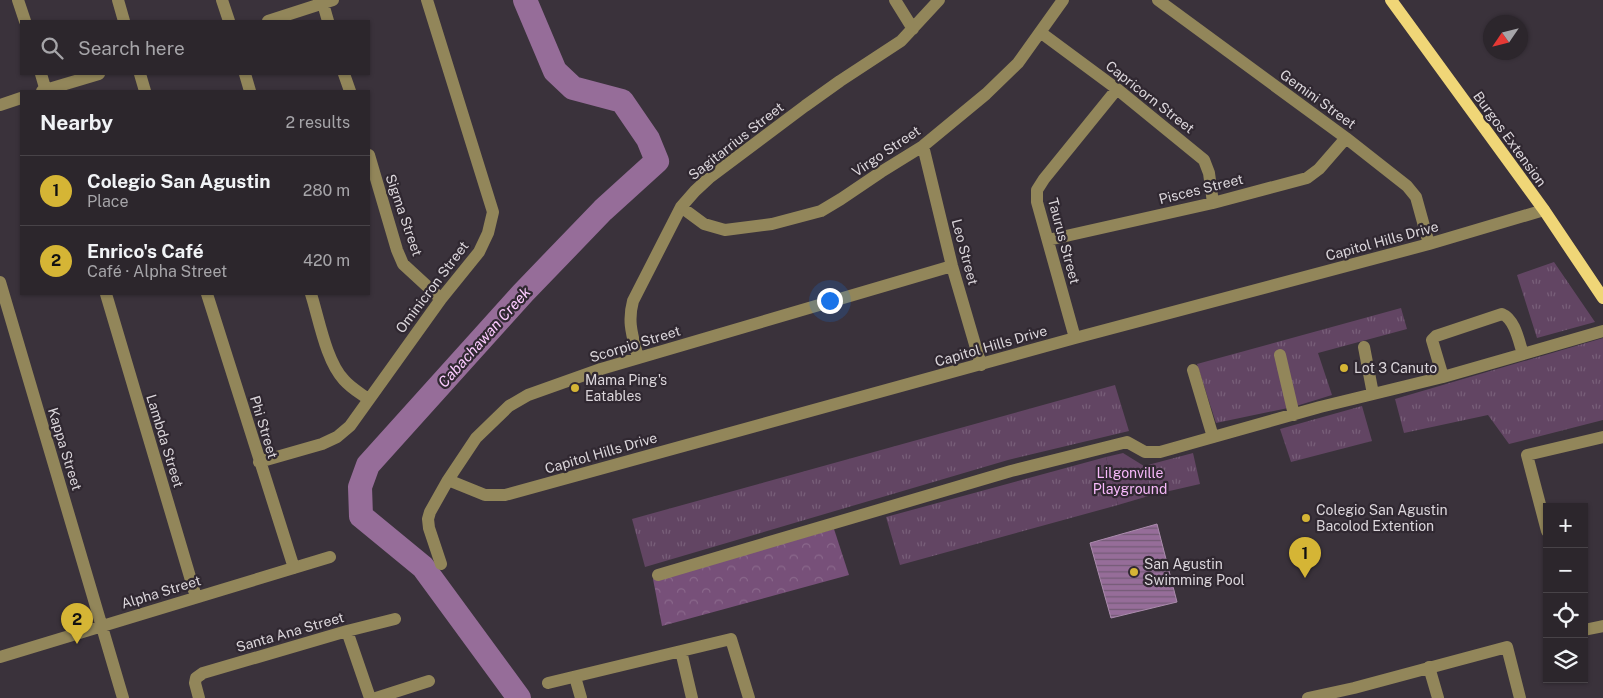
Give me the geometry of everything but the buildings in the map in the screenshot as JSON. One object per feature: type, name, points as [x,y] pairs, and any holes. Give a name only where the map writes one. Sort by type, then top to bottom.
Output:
[{"type":"main road","name":"Burgos Extension","points":[[1391,0],[1544,210],[1603,298]]},
{"type":"street","points":[[18,0],[25,20]]},
{"type":"street","points":[[118,0],[124,20]]},
{"type":"street","points":[[222,0],[229,20]]},
{"type":"street","name":"Ominicron Street","points":[[259,462],[322,444],[337,437],[350,426],[441,299],[479,252],[488,233],[493,212],[427,0]]},
{"type":"street","points":[[894,0],[913,29]]},
{"type":"street","name":"Sagitarrius Street","points":[[638,358],[630,323],[630,313],[634,301],[681,207],[709,178],[840,81],[901,41],[939,0]]},
{"type":"street","name":"Virgo Street","points":[[681,207],[704,224],[725,230],[772,224],[821,211],[923,146],[986,94],[1018,63],[1063,0]]},
{"type":"street","name":"Gemini Street","points":[[1158,0],[1346,138],[1407,186],[1416,198],[1429,244]]},
{"type":"street","points":[[271,20],[326,1],[328,20]]},
{"type":"street","name":"Capricorn Street","points":[[1040,32],[1117,89],[1204,160],[1209,173],[1213,203]]},
{"type":"street","points":[[41,75],[45,90]]},
{"type":"street","points":[[48,90],[96,75]]},
{"type":"street","points":[[140,75],[145,90]]},
{"type":"street","points":[[245,75],[250,90]]},
{"type":"street","points":[[344,75],[350,90]]},
{"type":"street","name":"Taurus Street","points":[[1074,338],[1037,202],[1037,190],[1044,178],[1117,89]]},
{"type":"street","points":[[0,105],[20,98]]},
{"type":"street","name":"Pisces Street","points":[[1048,240],[1213,203],[1308,178],[1319,169],[1346,138]]},
{"type":"street","name":"Leo Street","points":[[923,146],[952,266],[981,365]]},
{"type":"street","name":"Sigma Street","points":[[370,158],[397,250],[403,264],[441,299]]},
{"type":"street","name":"Capitol Hills Drive","points":[[448,480],[485,495],[506,495],[1074,338],[1429,244],[1544,210]]},
{"type":"street","name":"Scorpio Street","points":[[442,564],[429,528],[428,519],[430,512],[448,480],[476,438],[509,406],[528,395],[601,369],[952,266]]},
{"type":"street","name":"Kappa Street","points":[[0,282],[123,698]]},
{"type":"street","name":"Lambda Street","points":[[106,295],[196,597]]},
{"type":"street","name":"Phi Street","points":[[208,295],[259,462],[294,568]]},
{"type":"street","points":[[311,295],[334,364],[342,379],[368,399]]},
{"type":"street","points":[[1443,377],[1432,340],[1436,336],[1502,314],[1508,316],[1512,322],[1523,354]]},
{"type":"street","points":[[658,575],[1011,471],[1111,445],[1127,442],[1150,453],[1160,452],[1443,377],[1603,331]]},
{"type":"street","points":[[1364,347],[1373,394]]},
{"type":"street","points":[[1280,355],[1294,415]]},
{"type":"street","points":[[1193,370],[1213,437]]},
{"type":"street","points":[[1543,516],[1527,455],[1603,436]]},
{"type":"street","name":"Alpha Street","points":[[0,657],[330,557]]},
{"type":"street","name":"Santa Ana Street","points":[[199,698],[195,682],[196,678],[203,673],[395,619]]},
{"type":"street","points":[[1588,629],[1603,626]]},
{"type":"street","points":[[348,631],[370,698]]},
{"type":"street","points":[[548,683],[732,639],[748,698]]},
{"type":"street","points":[[1308,698],[1356,693],[1429,667],[1507,647],[1520,698]]},
{"type":"street","points":[[681,651],[692,698]]},
{"type":"street","points":[[1429,667],[1438,698]]},
{"type":"street","points":[[575,677],[581,698]]},
{"type":"street","points":[[376,698],[430,681]]},
{"type":"green space","points":[[1554,262],[1595,322],[1537,338],[1517,275]]},
{"type":"green space","points":[[1401,308],[1407,329],[1318,353],[1332,395],[1293,407],[1216,423],[1197,364]]},
{"type":"green space","points":[[1603,338],[1603,420],[1509,444],[1488,415],[1404,433],[1395,399]]},
{"type":"green space","points":[[1115,385],[1129,431],[1008,460],[645,567],[632,519]]},
{"type":"green space","points":[[1362,406],[1372,441],[1291,462],[1280,429]]},
{"type":"green space","name":"Lilgonville Playground","points":[[1123,453],[1144,466],[1152,495],[1118,505],[1106,457]]},
{"type":"green space","points":[[1193,453],[1200,484],[1152,495],[1144,466]]},
{"type":"green space","points":[[1106,457],[1118,505],[900,565],[886,517]]},
{"type":"green space","points":[[834,529],[849,575],[662,626],[653,579]]},
{"type":"shaded area","name":"San Agustin Swimming Pool","points":[[1157,524],[1177,602],[1111,618],[1090,543]]},
{"type":"waterway","name":"Cabachawan Creek","points":[[519,698],[423,567],[361,516],[360,487],[368,465],[523,293],[603,210],[657,161],[648,139],[622,101],[573,88],[555,71],[525,0]]},
{"type":"place","name":"Lot 3 Canuto","points":[[1344,368]]},
{"type":"place","name":"Mama Ping's Eatables","points":[[575,388]]},
{"type":"place","name":"Colegio San Agustin Bacolod Extention","points":[[1306,518]]},
{"type":"place","name":"San Agustin Swimming Pool","points":[[1134,572]]},
{"type":"place","name":"Colegio San Agustin","points":[[1305,578]]},
{"type":"place","name":"Enrico's Café","points":[[77,644]]}]
